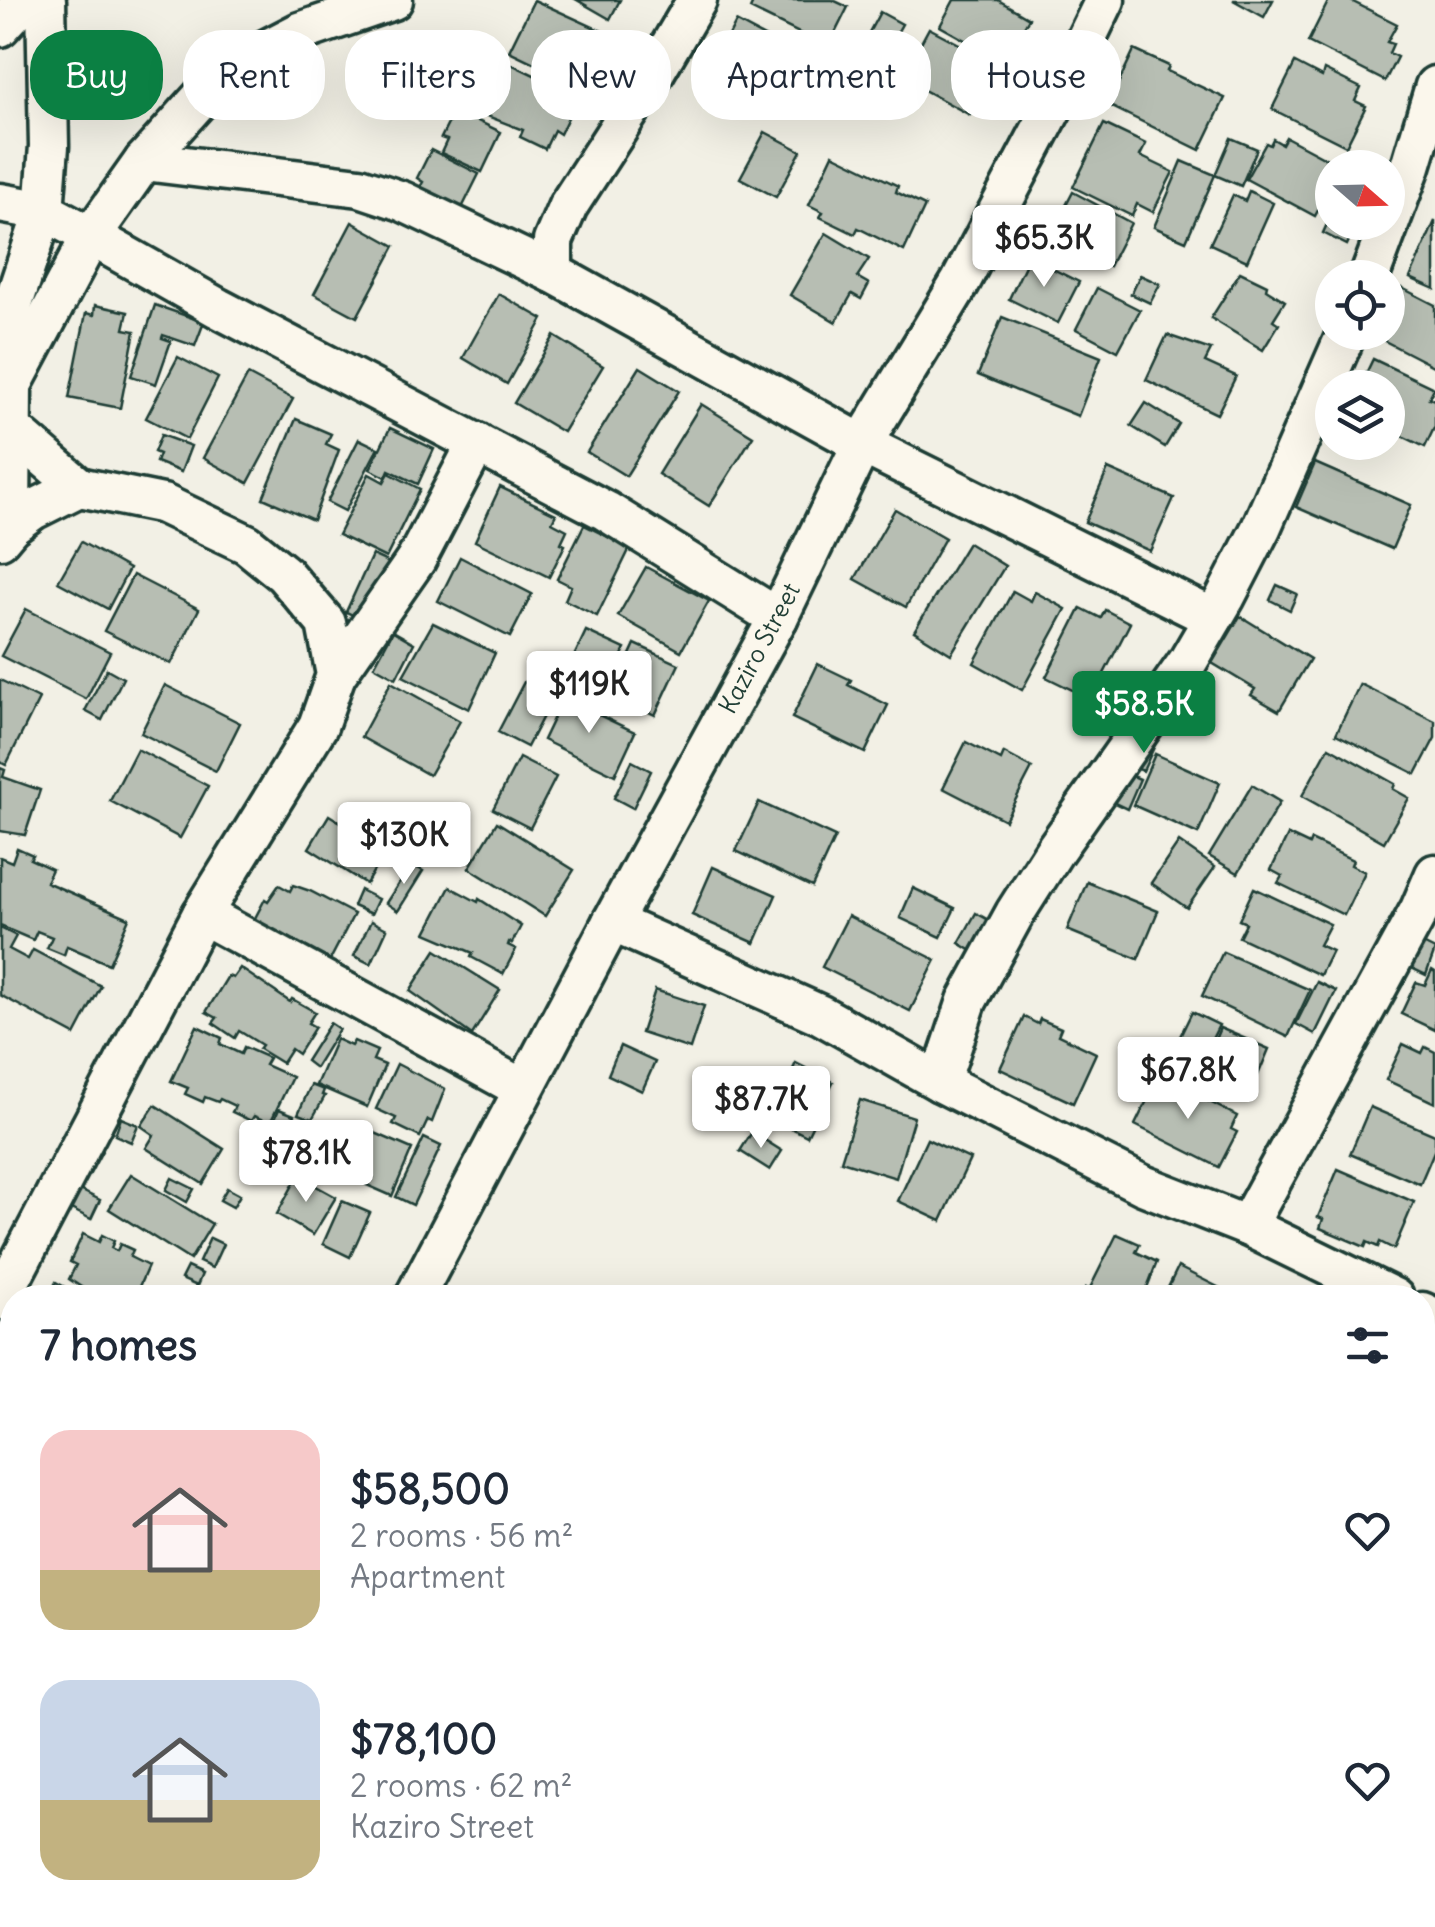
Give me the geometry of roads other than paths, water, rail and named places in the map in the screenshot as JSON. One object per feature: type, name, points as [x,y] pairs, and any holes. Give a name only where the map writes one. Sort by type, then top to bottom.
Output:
[{"type":"street","points":[[0,27],[25,0]]},
{"type":"street","points":[[6,532],[8,411],[1,335],[44,211],[49,146],[46,0]]},
{"type":"street","points":[[8,411],[92,236],[144,162],[200,98],[250,58],[300,32],[393,0]]},
{"type":"street","points":[[553,272],[553,241],[568,206],[697,0]]},
{"type":"street","name":"Kaziro Street","points":[[421,1285],[778,618],[862,444],[961,281],[1105,0]]},
{"type":"street","points":[[1375,260],[1411,166],[1435,86]]},
{"type":"street","points":[[144,162],[360,187],[402,200],[553,272],[862,444],[1214,618]]},
{"type":"street","points":[[0,202],[44,211],[92,236],[218,308],[606,511],[778,618]]},
{"type":"street","points":[[940,1082],[967,1001],[1015,913],[1214,618],[1261,528],[1340,350]]},
{"type":"street","points":[[8,411],[79,487],[163,504],[247,544],[284,574],[326,623],[336,675]]},
{"type":"street","points":[[8,1285],[202,914],[318,726],[336,675],[416,560],[476,443]]},
{"type":"street","points":[[6,532],[79,487]]},
{"type":"street","points":[[1247,1226],[1427,906],[1435,874]]},
{"type":"street","points":[[202,914],[523,1089]]},
{"type":"street","points":[[612,922],[820,1015],[940,1082],[1143,1186],[1247,1226],[1367,1285]]}]
